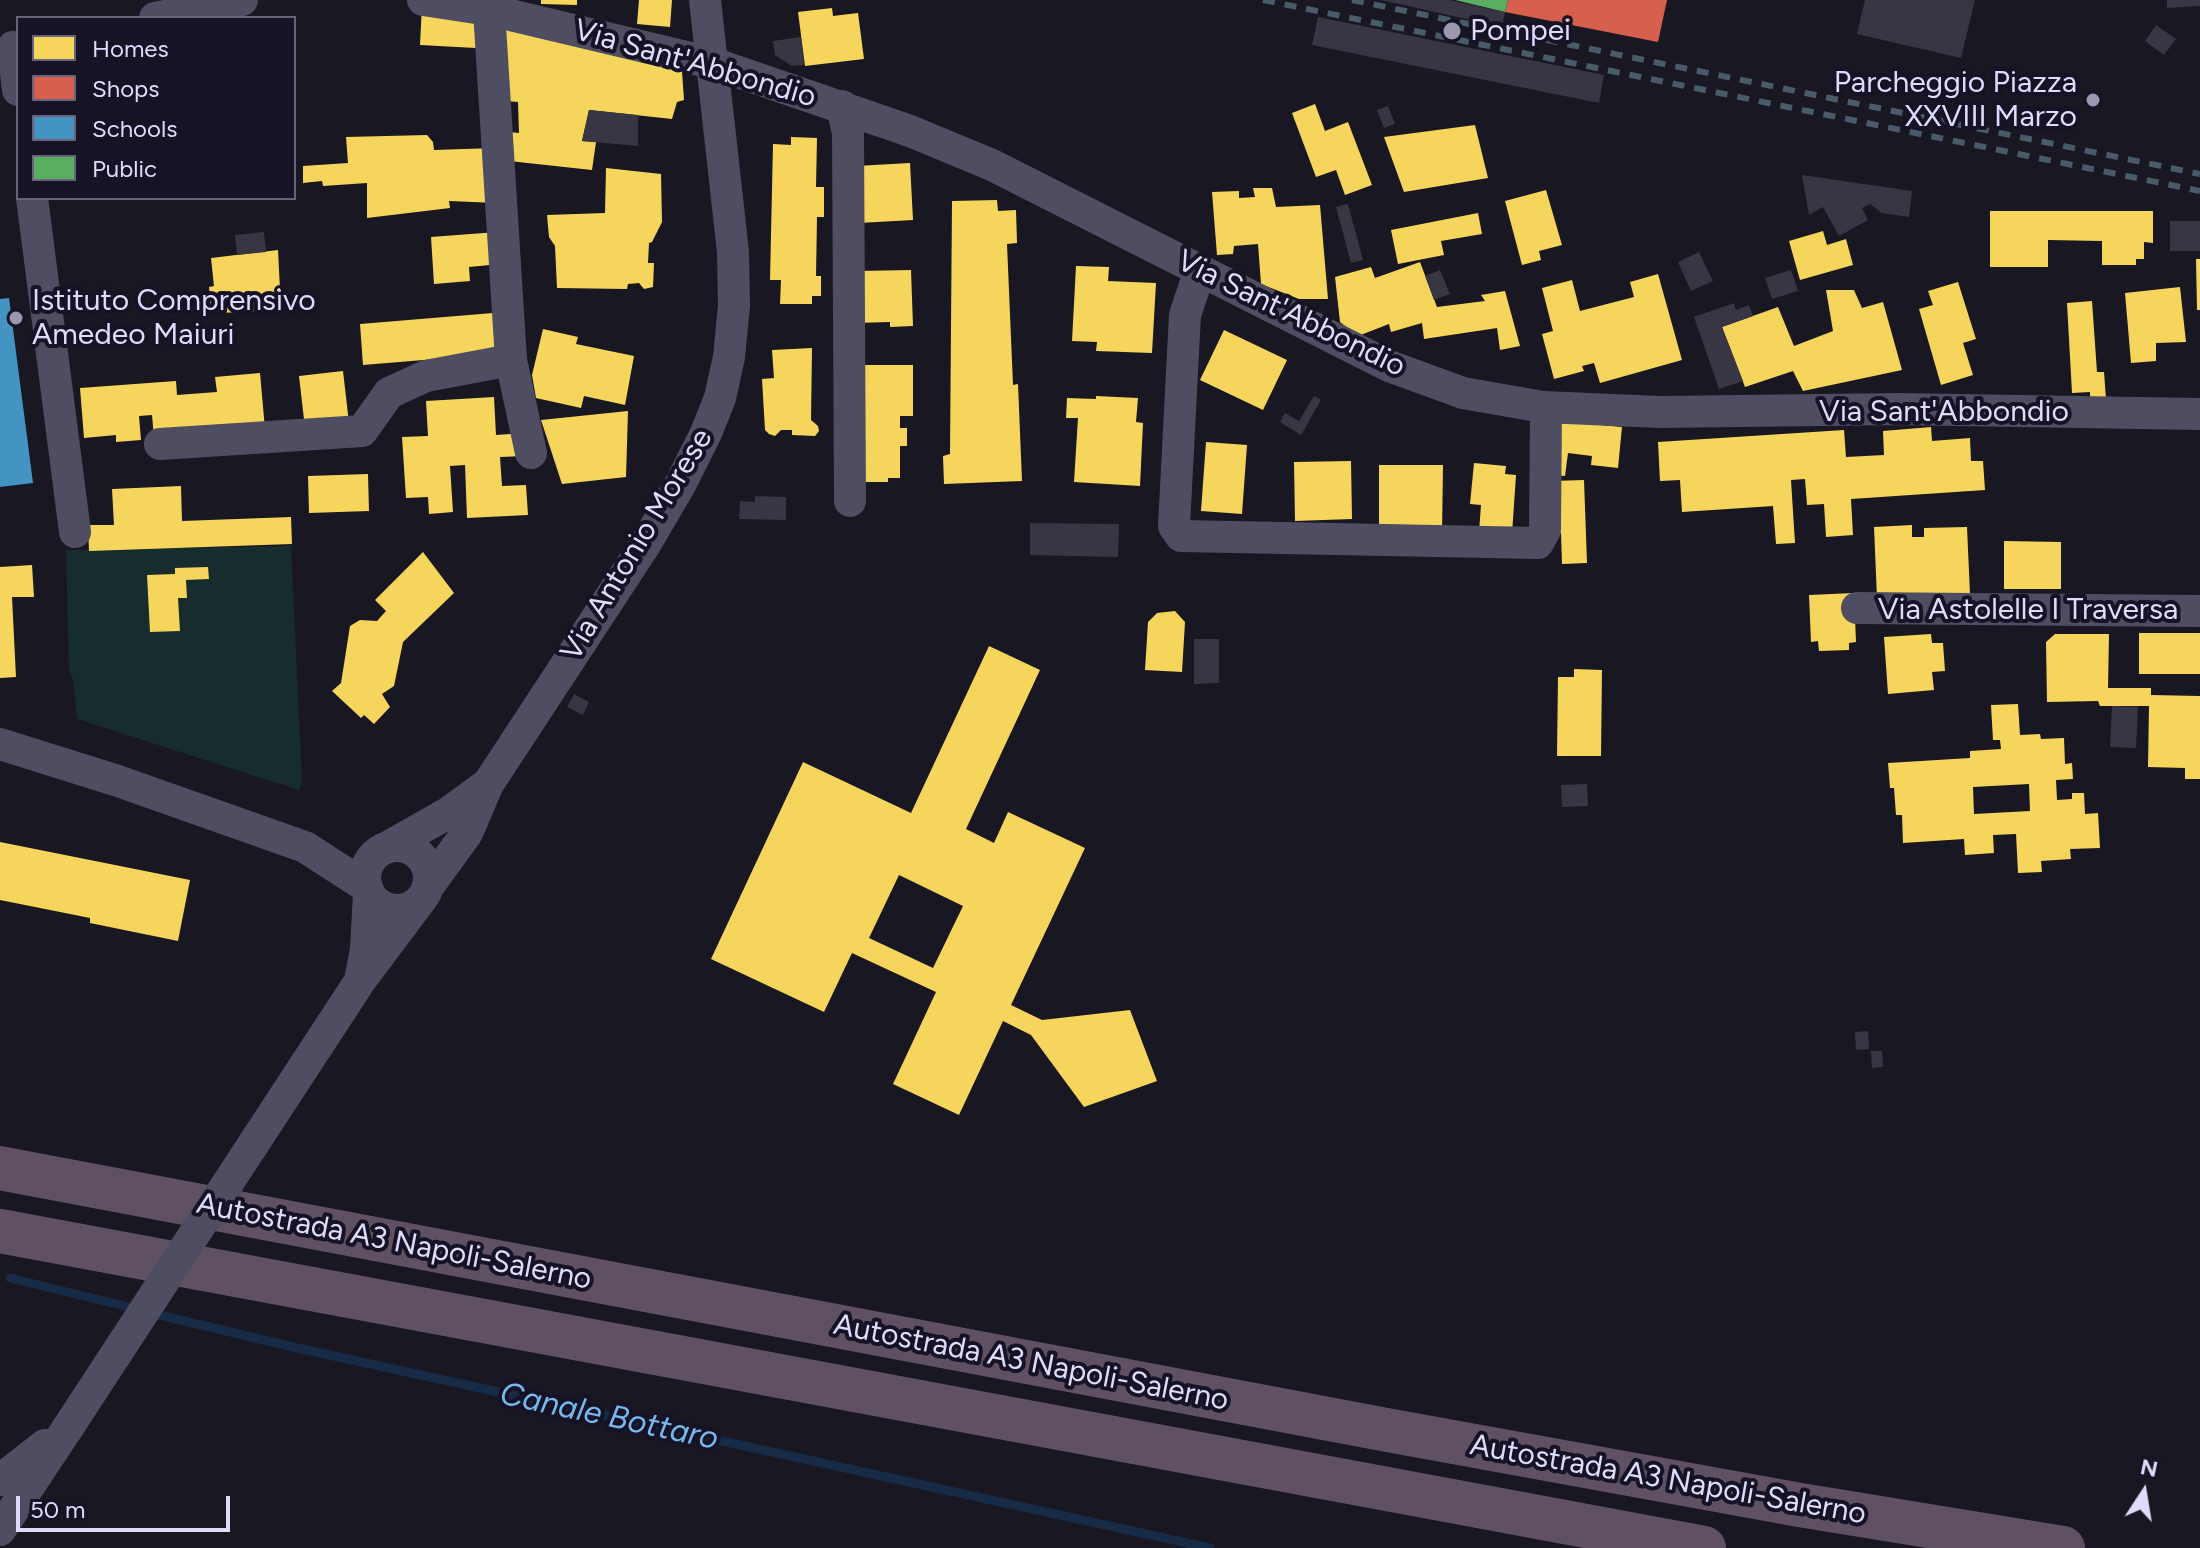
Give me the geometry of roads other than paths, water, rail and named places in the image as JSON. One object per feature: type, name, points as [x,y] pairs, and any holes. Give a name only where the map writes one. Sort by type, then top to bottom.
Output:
[{"type":"highway","name":"Autostrada A3 Napoli-Salerno","points":[[0,1168],[1372,1427],[1800,1505],[2063,1548]]},
{"type":"highway","name":"Autostrada A3 Napoli-Salerno","points":[[0,1231],[1704,1548]]},
{"type":"street","points":[[165,16],[242,0]]},
{"type":"street","name":"Via Sant'Abbondio","points":[[423,0],[489,10],[712,63],[910,131],[992,165],[1389,366],[1463,393],[1546,407],[1660,412],[1898,409],[2200,414]]},
{"type":"street","name":"Via Antonio Morese","points":[[0,1530],[360,981],[467,833],[488,784],[646,543],[694,458],[720,398],[729,357],[734,306],[733,252],[705,0]]},
{"type":"street","points":[[489,10],[511,360],[531,453]]},
{"type":"street","points":[[10,48],[16,80]]},
{"type":"street","points":[[842,106],[848,133],[850,501]]},
{"type":"street","points":[[32,200],[75,532]]},
{"type":"street","points":[[1200,270],[1185,315],[1174,526],[1181,536],[1538,543],[1545,530],[1546,407]]},
{"type":"street","points":[[160,444],[362,431],[389,393],[426,376],[511,360]]},
{"type":"street","name":"Via Astolelle I Traversa","points":[[1857,608],[2200,611]]},
{"type":"street","points":[[0,744],[118,781],[305,847],[368,890],[376,902],[395,909],[415,904],[425,892],[428,868],[416,852],[398,846],[384,849],[305,847]]},
{"type":"street","name":"Via Antonio Morese","points":[[360,981],[366,949],[368,890],[365,874],[368,865],[384,849],[448,813],[488,784]]},
{"type":"street","points":[[0,1480],[67,1429]]},
{"type":"waterway","name":"Canale Bottaro","points":[[10,1278],[137,1309]]},
{"type":"waterway","name":"Canale Bottaro","points":[[151,1313],[293,1347],[1210,1548]]},
{"type":"railway","points":[[1263,0],[2200,191]]},
{"type":"railway","points":[[1352,0],[2200,174]]},
{"type":"place","name":"Pompei","points":[[1452,31]]},
{"type":"place","name":"Parcheggio Piazza XXVIII Marzo","points":[[2093,100]]},
{"type":"place","name":"Istituto Comprensivo Amedeo Maiuri","points":[[16,318]]}]
